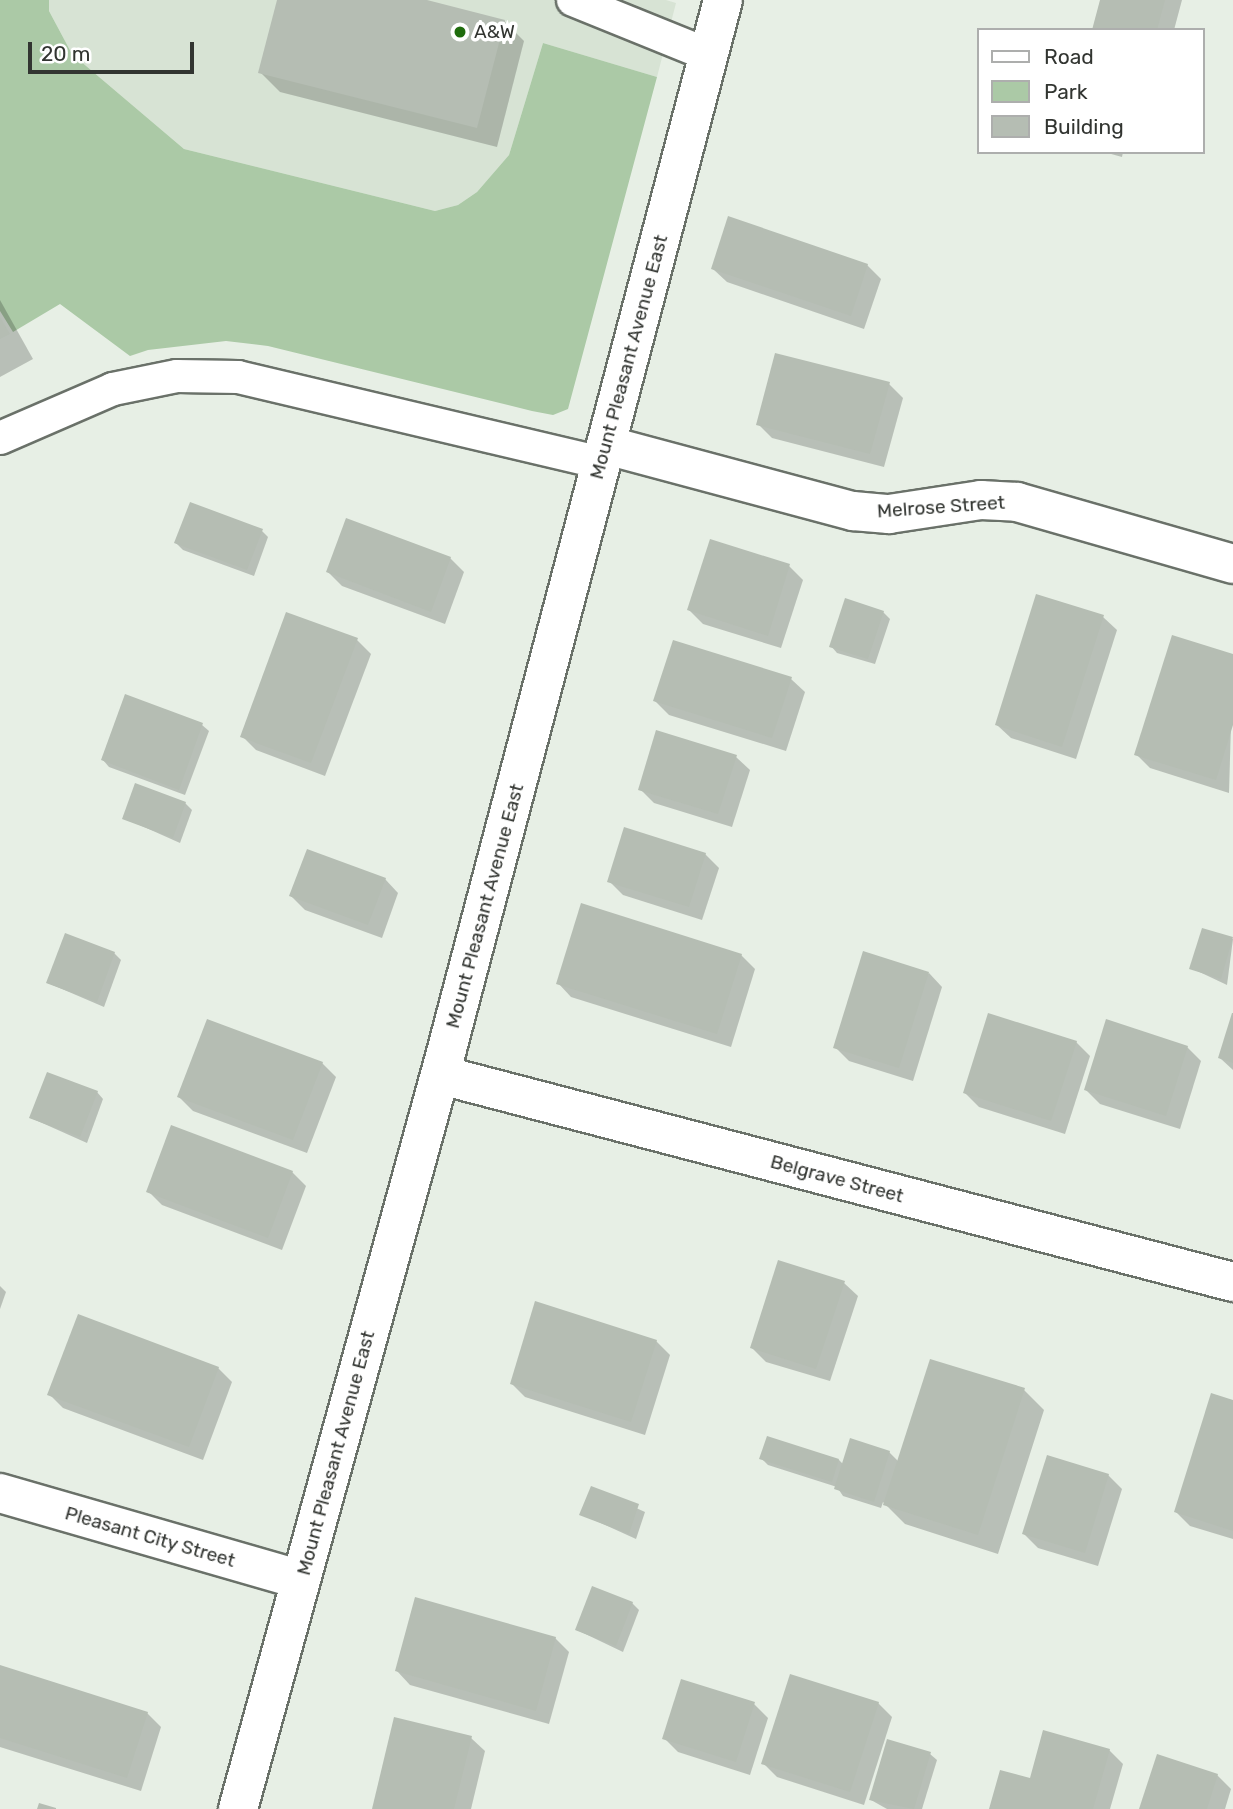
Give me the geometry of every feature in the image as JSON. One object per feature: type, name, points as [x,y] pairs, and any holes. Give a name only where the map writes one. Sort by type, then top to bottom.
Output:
[{"type":"street","name":"Mount Pleasant Avenue East","points":[[238,1809],[440,1075],[723,0]]},
{"type":"street","name":"Melrose Street","points":[[604,454],[853,511],[889,514],[981,500],[1017,502],[1233,564]]},
{"type":"street","name":"Belgrave Street","points":[[440,1075],[1233,1282]]},
{"type":"street","name":"Pleasant City Street","points":[[0,1493],[301,1580]]},
{"type":"lane","points":[[573,0],[709,55]]},
{"type":"lane","points":[[0,438],[113,389],[177,376],[238,377],[604,454]]},
{"type":"shaded area","points":[[49,0],[666,0],[676,3],[657,77],[543,43],[509,155],[477,192],[458,205],[435,211],[184,149],[72,54],[49,11]]},
{"type":"green space","points":[[0,0],[49,0],[49,11],[72,54],[184,149],[435,211],[458,205],[477,192],[509,155],[543,43],[657,77],[568,409],[553,415],[532,411],[268,346],[226,341],[148,350],[130,356],[60,304],[13,332],[0,311]]},
{"type":"building","points":[[277,0],[427,0],[505,20],[477,128],[258,73]]},
{"type":"building","points":[[1100,0],[1165,0],[1158,28],[1093,28]]},
{"type":"building","points":[[728,216],[868,264],[851,316],[711,269]]},
{"type":"building","points":[[0,317],[10,334],[0,339]]},
{"type":"building","points":[[775,353],[890,382],[870,454],[756,425]]},
{"type":"building","points":[[190,502],[263,529],[247,570],[174,543]]},
{"type":"building","points":[[346,518],[451,557],[431,612],[326,572]]},
{"type":"building","points":[[710,539],[790,564],[768,636],[687,610]]},
{"type":"building","points":[[1036,594],[1104,615],[1062,747],[995,725]]},
{"type":"building","points":[[845,598],[884,611],[868,659],[829,647]]},
{"type":"building","points":[[286,612],[358,638],[311,763],[240,737]]},
{"type":"building","points":[[1172,635],[1233,654],[1233,725],[1216,780],[1134,755]]},
{"type":"building","points":[[673,640],[792,677],[772,738],[653,701]]},
{"type":"building","points":[[125,694],[203,723],[179,790],[101,760]]},
{"type":"building","points":[[656,730],[737,755],[718,814],[638,790]]},
{"type":"building","points":[[135,783],[186,802],[173,838],[122,819]]},
{"type":"building","points":[[624,827],[706,853],[689,907],[607,882]]},
{"type":"building","points":[[307,849],[386,878],[368,925],[289,896]]},
{"type":"building","points":[[581,903],[742,954],[717,1034],[556,984]]},
{"type":"building","points":[[1202,928],[1233,937],[1221,979],[1189,969]]},
{"type":"building","points":[[65,933],[115,952],[97,1002],[46,983]]},
{"type":"building","points":[[863,951],[929,972],[899,1068],[833,1048]]},
{"type":"building","points":[[988,1013],[1077,1041],[1051,1121],[963,1093]]},
{"type":"building","points":[[1233,1013],[1233,1063],[1218,1058]]},
{"type":"building","points":[[207,1019],[323,1062],[293,1140],[177,1097]]},
{"type":"building","points":[[1106,1019],[1188,1046],[1166,1116],[1084,1090]]},
{"type":"building","points":[[47,1072],[98,1091],[80,1137],[29,1118]]},
{"type":"building","points":[[171,1125],[293,1171],[268,1238],[146,1192]]},
{"type":"building","points":[[778,1260],[845,1281],[816,1369],[750,1348]]},
{"type":"building","points":[[535,1301],[657,1340],[631,1422],[510,1384]]},
{"type":"building","points":[[78,1314],[219,1367],[189,1447],[47,1395]]},
{"type":"building","points":[[930,1359],[1025,1388],[978,1535],[883,1505]]},
{"type":"building","points":[[1211,1393],[1233,1400],[1233,1531],[1174,1512]]},
{"type":"building","points":[[767,1436],[839,1459],[832,1482],[759,1459]]},
{"type":"building","points":[[850,1438],[890,1451],[874,1502],[834,1489]]},
{"type":"building","points":[[1047,1455],[1109,1474],[1085,1553],[1022,1534]]},
{"type":"building","points":[[591,1486],[639,1504],[629,1534],[579,1515]]},
{"type":"building","points":[[592,1586],[633,1602],[616,1646],[575,1630]]},
{"type":"building","points":[[415,1597],[556,1637],[536,1711],[395,1671]]},
{"type":"building","points":[[0,1665],[148,1712],[127,1778],[0,1738]]},
{"type":"building","points":[[790,1674],[879,1702],[850,1792],[761,1764]]},
{"type":"building","points":[[681,1679],[755,1702],[736,1762],[662,1739]]},
{"type":"building","points":[[394,1717],[472,1736],[454,1809],[372,1809]]},
{"type":"building","points":[[1043,1730],[1110,1749],[1093,1809],[989,1809],[1000,1770],[1030,1778]]},
{"type":"building","points":[[887,1739],[931,1752],[914,1809],[869,1800]]},
{"type":"building","points":[[1157,1754],[1218,1774],[1207,1809],[1139,1809]]},
{"type":"building","points":[[39,1803],[56,1808],[56,1809],[37,1809]]},
{"type":"place","name":"A&W","points":[[460,32]]}]
